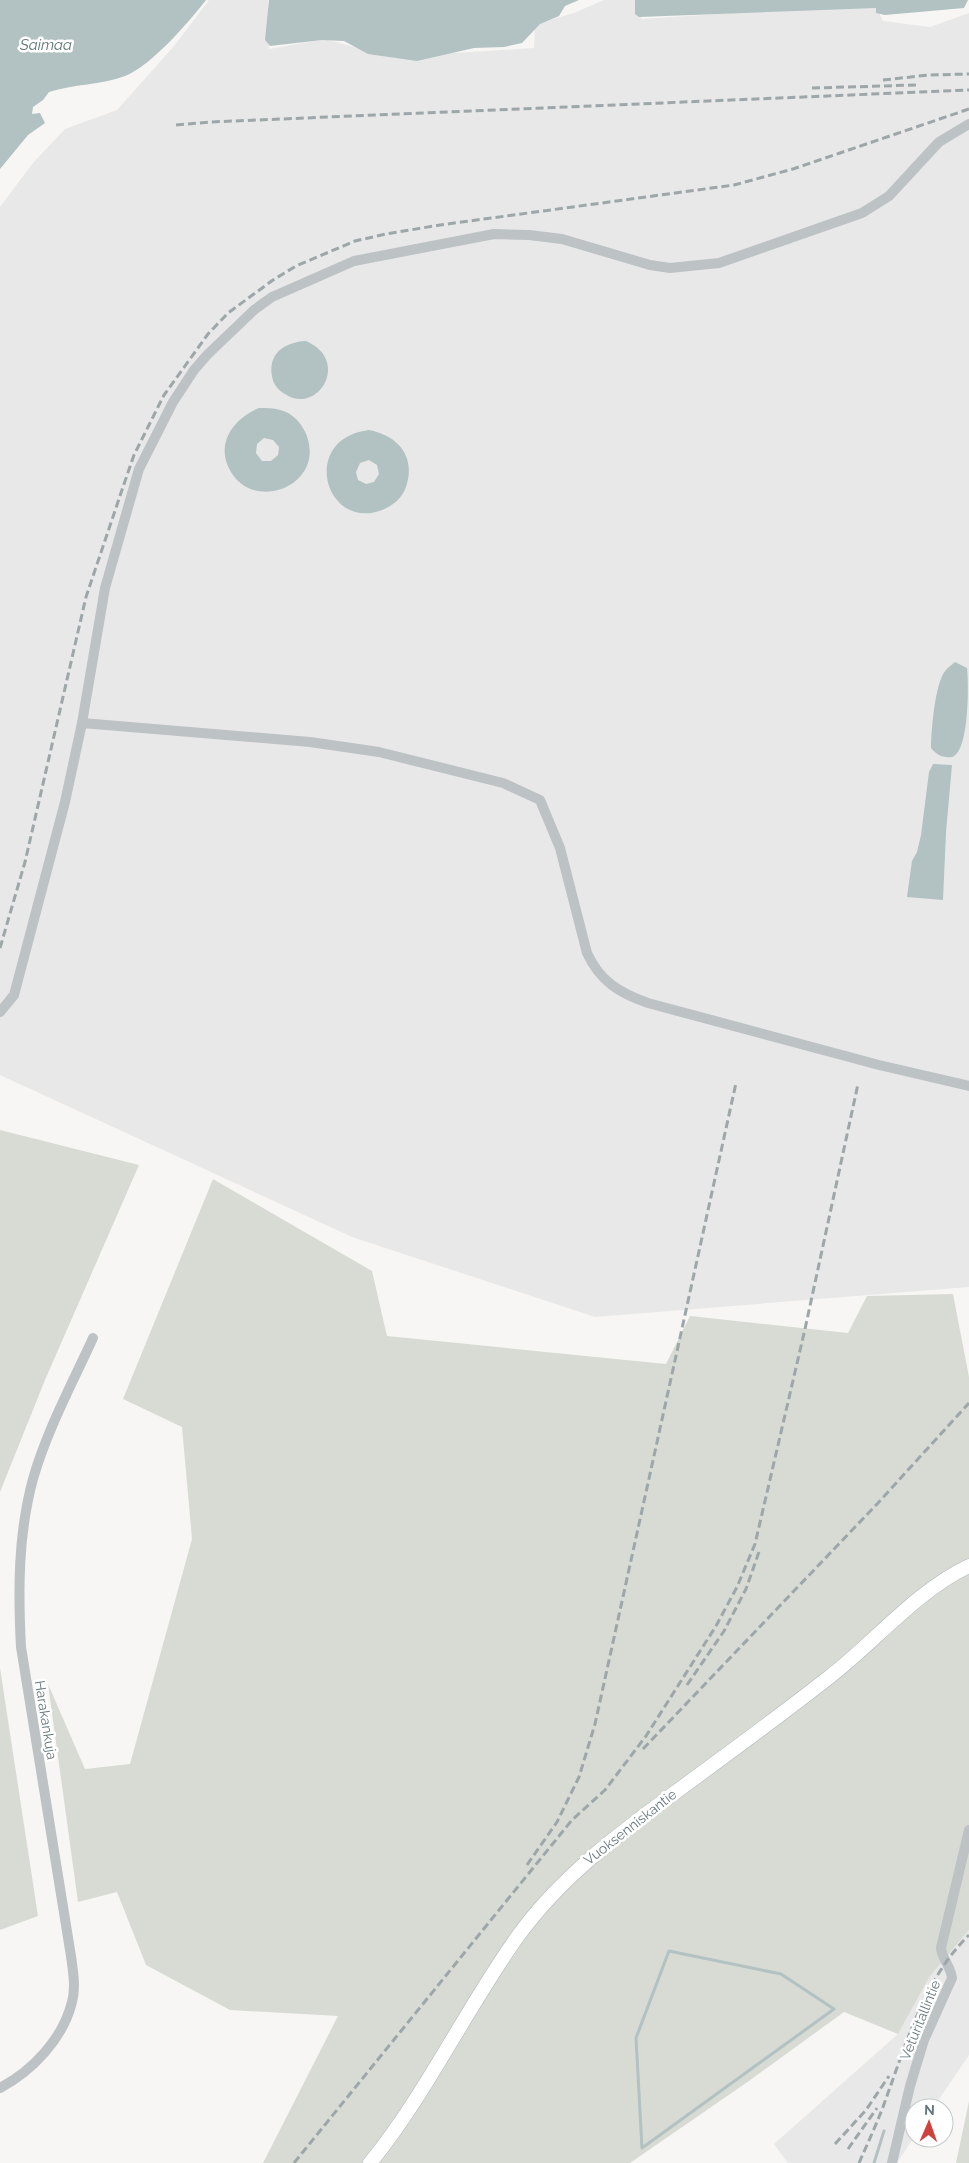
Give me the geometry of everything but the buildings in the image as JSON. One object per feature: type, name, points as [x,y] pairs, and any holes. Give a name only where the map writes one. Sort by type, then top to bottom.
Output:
[{"type":"street","points":[[0,1012],[14,995],[65,802],[82,723],[105,588],[139,468],[173,402],[194,370],[254,310],[272,297],[354,261],[494,234],[529,235],[562,239],[650,265],[670,268],[719,263],[862,213],[889,196],[939,142],[969,124]]},
{"type":"street","points":[[82,723],[310,742],[379,752],[503,783],[540,800],[560,848],[587,953],[595,970],[626,994],[648,1003],[879,1065],[969,1086]]},
{"type":"street","name":"Harakankuja","points":[[0,2088],[12,2082],[31,2066],[52,2043],[64,2024],[73,2001],[74,1980],[71,1956],[21,1647],[19,1597],[24,1530],[33,1480],[44,1446],[93,1338]]},
{"type":"street","name":"Vuoksenniskantie","points":[[370,2163],[402,2120],[518,1936],[547,1900],[575,1871],[639,1819],[830,1677],[925,1594],[948,1577],[969,1566]]},
{"type":"street","name":"Veturitallintie","points":[[892,2163],[910,2086],[924,2040],[952,1978],[941,1948],[969,1830]]},
{"type":"shaded area","points":[[209,0],[268,0],[269,49],[325,39],[390,57],[534,48],[535,24],[574,13],[604,0],[646,0],[641,19],[875,4],[883,21],[930,27],[969,13],[969,1287],[595,1317],[352,1237],[0,1075],[0,207],[33,163],[65,129],[117,110],[174,46]]},
{"type":"shaded area","points":[[0,1130],[139,1165],[45,1380],[0,1492]]},
{"type":"shaded area","points":[[213,1179],[372,1271],[387,1336],[666,1364],[690,1316],[848,1333],[867,1296],[953,1294],[969,1377],[969,1930],[930,1976],[898,2034],[844,2012],[749,2081],[630,2163],[263,2163],[338,2016],[230,2010],[146,1965],[117,1892],[78,1902],[48,1684],[85,1769],[130,1764],[192,1539],[182,1427],[123,1399]]},
{"type":"shaded area","points":[[0,1668],[38,1916],[0,1930]]},
{"type":"shaded area","points":[[969,1930],[969,2055],[940,2098],[904,2098],[904,2148],[907,2148],[897,2163],[788,2163],[774,2144],[898,2034],[930,1976]]},
{"type":"shaded area","points":[[969,2101],[969,2163],[956,2163]]},
{"type":"water","name":"Saimaa","points":[[0,0],[206,0],[157,54],[135,71],[116,79],[49,92],[43,100],[33,107],[32,114],[40,113],[45,123],[28,135],[0,169]]},
{"type":"water","points":[[269,0],[579,0],[565,6],[559,16],[540,24],[522,43],[504,47],[474,48],[417,61],[368,54],[344,41],[322,40],[270,46],[265,40]]},
{"type":"water","points":[[635,0],[968,0],[964,8],[885,15],[876,13],[876,8],[639,17],[635,14]]},
{"type":"water","points":[[306,341],[320,350],[327,361],[328,372],[325,383],[318,392],[308,398],[297,399],[285,394],[276,387],[271,368],[275,355],[285,346]]},
{"type":"water","points":[[259,408],[279,410],[293,416],[303,428],[309,444],[309,460],[300,477],[291,484],[271,491],[250,489],[233,475],[227,465],[225,444],[228,435],[241,419]],"holes":[[[264,438],[273,440],[279,447],[278,455],[271,461],[262,461],[256,453],[257,444]]]},
{"type":"water","points":[[369,430],[380,433],[397,443],[407,457],[409,476],[406,487],[397,501],[390,506],[382,510],[362,513],[346,508],[335,497],[328,482],[327,465],[333,449],[347,437]],"holes":[[[369,460],[377,465],[379,474],[374,482],[366,484],[358,480],[356,472],[360,463]]]},
{"type":"water","points":[[955,662],[967,668],[967,718],[962,744],[958,753],[952,757],[945,757],[931,748],[933,719],[936,695],[942,676]]},
{"type":"water","points":[[933,764],[952,765],[946,832],[943,900],[907,897],[912,861],[917,852],[921,835],[929,772]]},
{"type":"waterway","points":[[669,1951],[781,1974],[834,2009],[642,2148],[636,2038],[669,1951]]},
{"type":"waterway","points":[[874,2163],[884,2131]]},
{"type":"railway","points":[[883,80],[929,75],[969,74]]},
{"type":"railway","points":[[812,88],[917,85]]},
{"type":"railway","points":[[176,125],[969,90]]},
{"type":"railway","points":[[0,948],[25,862],[86,597],[134,455],[164,395],[208,334],[228,313],[273,280],[296,266],[355,241],[440,225],[734,185],[793,169],[969,109]]},
{"type":"railway","points":[[527,1865],[557,1822],[579,1777],[595,1724],[736,1083]]},
{"type":"railway","points":[[294,2163],[572,1820],[605,1790],[646,1736],[716,1626],[737,1587],[755,1544],[805,1329],[858,1084]]},
{"type":"railway","points":[[643,1749],[878,1503],[969,1403]]},
{"type":"railway","points":[[687,1685],[724,1631],[746,1589],[760,1549]]},
{"type":"railway","points":[[859,2163],[882,2111],[920,2009],[941,1970],[969,1935]]},
{"type":"railway","points":[[835,2144],[866,2110],[889,2076]]},
{"type":"railway","points":[[848,2149],[877,2108]]}]
